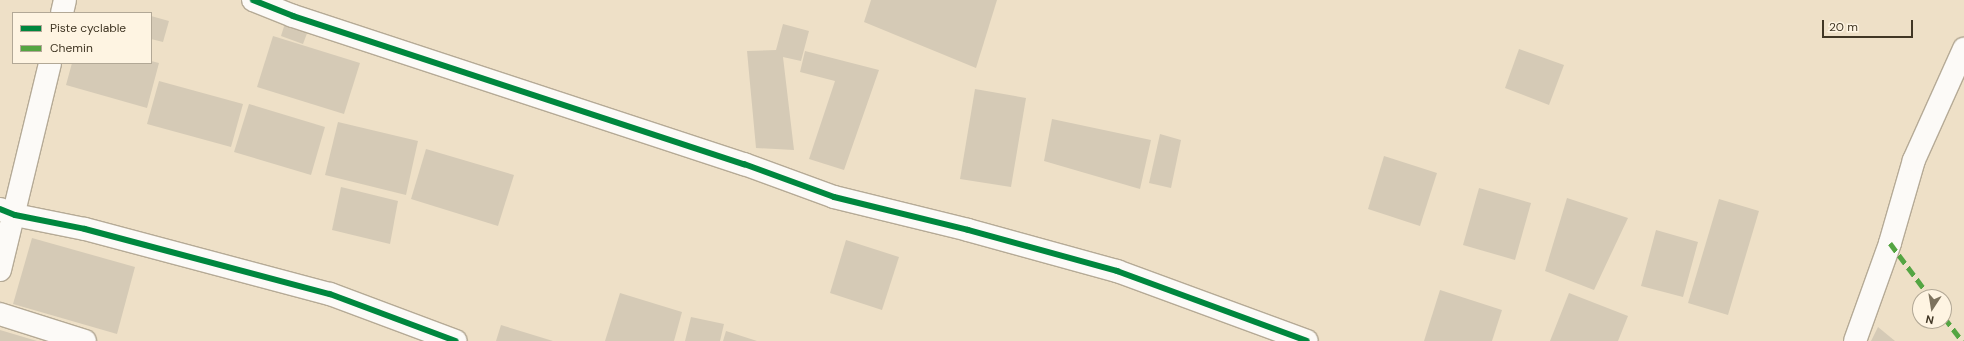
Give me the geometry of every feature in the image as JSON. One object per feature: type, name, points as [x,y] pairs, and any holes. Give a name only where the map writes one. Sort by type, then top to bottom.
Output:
[{"type":"street","points":[[62,12],[65,0]]},
{"type":"street","points":[[253,0],[293,16],[744,164],[834,197],[968,230],[1117,271],[1306,341]]},
{"type":"street","points":[[1855,341],[1890,243],[1914,160],[1964,49]]},
{"type":"street","points":[[0,270],[7,212],[50,64]]},
{"type":"street","points":[[7,212],[85,229],[330,294],[456,341]]},
{"type":"street","points":[[0,314],[85,341]]},
{"type":"building","points":[[871,0],[997,0],[976,68],[864,22]]},
{"type":"building","points":[[152,16],[169,21],[163,42],[152,39]]},
{"type":"building","points":[[286,20],[309,28],[303,44],[281,36]]},
{"type":"building","points":[[783,24],[809,31],[801,61],[783,57],[794,150],[756,148],[747,51],[776,50]]},
{"type":"building","points":[[273,36],[360,63],[344,114],[257,87]]},
{"type":"building","points":[[1519,49],[1564,65],[1549,105],[1505,88]]},
{"type":"building","points":[[805,51],[879,70],[844,170],[809,159],[835,81],[800,72]]},
{"type":"building","points":[[152,61],[159,63],[147,108],[66,85],[72,64],[152,64]]},
{"type":"building","points":[[159,81],[243,104],[231,147],[147,124]]},
{"type":"building","points":[[975,89],[1026,98],[1011,187],[960,179]]},
{"type":"building","points":[[249,104],[325,127],[311,175],[234,152]]},
{"type":"building","points":[[1052,119],[1151,140],[1140,189],[1044,161]]},
{"type":"building","points":[[338,122],[418,141],[406,195],[325,175]]},
{"type":"building","points":[[1160,134],[1181,140],[1171,188],[1149,183]]},
{"type":"building","points":[[426,149],[514,175],[498,226],[411,199]]},
{"type":"building","points":[[1384,156],[1437,173],[1420,226],[1368,209]]},
{"type":"building","points":[[341,187],[398,201],[390,244],[332,230]]},
{"type":"building","points":[[1479,188],[1531,203],[1515,260],[1463,245]]},
{"type":"building","points":[[1567,198],[1628,218],[1594,290],[1545,271]]},
{"type":"building","points":[[1719,199],[1759,211],[1728,315],[1688,303]]},
{"type":"building","points":[[1656,230],[1698,242],[1683,297],[1641,286]]},
{"type":"building","points":[[32,238],[135,267],[117,334],[13,304]]},
{"type":"building","points":[[846,240],[899,257],[882,310],[830,293]]},
{"type":"building","points":[[1440,290],[1502,310],[1492,341],[1424,341]]},
{"type":"building","points":[[620,293],[682,312],[674,341],[605,341]]},
{"type":"building","points":[[1569,293],[1628,316],[1618,341],[1550,341]]},
{"type":"building","points":[[691,317],[724,324],[720,341],[685,341]]},
{"type":"building","points":[[501,325],[553,341],[496,341]]},
{"type":"building","points":[[1878,327],[1895,341],[1871,341]]},
{"type":"building","points":[[0,330],[37,341],[0,341]]},
{"type":"building","points":[[726,331],[757,341],[723,341]]},
{"type":"marked path","points":[[1890,243],[1924,289]]},
{"type":"marked path","points":[[1952,328],[1962,341]]},
{"type":"cycle path","points":[[253,0],[293,16],[744,164],[834,197],[968,230],[1117,271],[1307,341]]},
{"type":"cycle path","points":[[0,209],[15,215],[85,229],[330,294],[456,341]]}]
